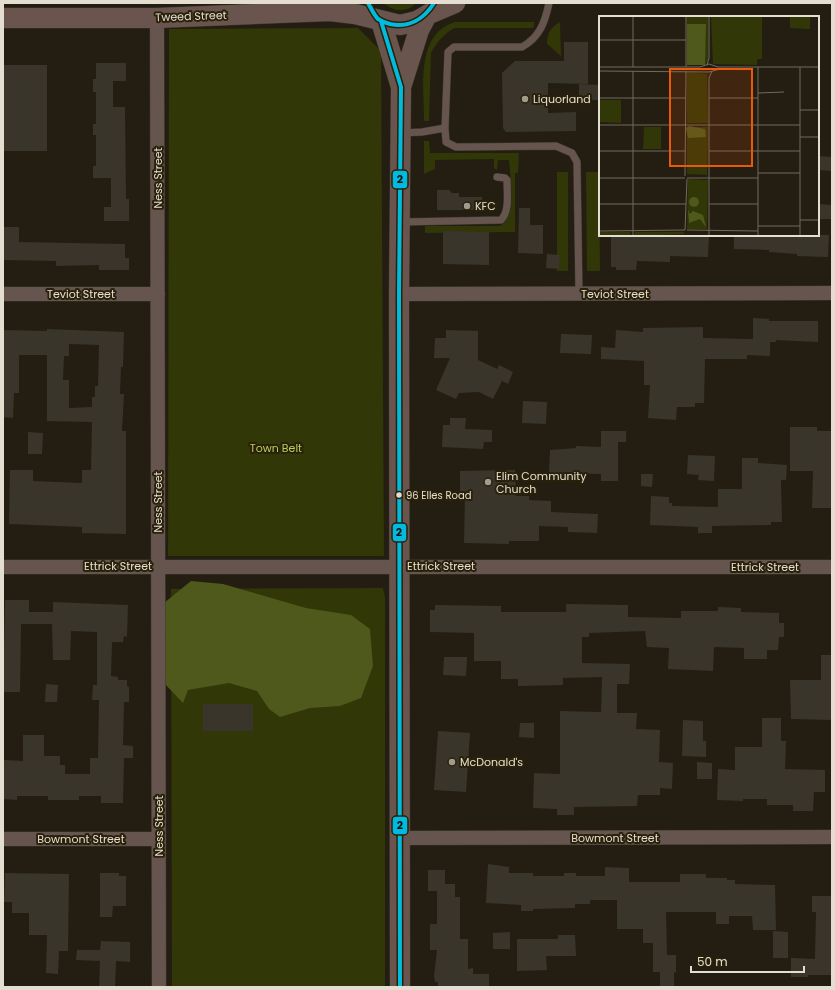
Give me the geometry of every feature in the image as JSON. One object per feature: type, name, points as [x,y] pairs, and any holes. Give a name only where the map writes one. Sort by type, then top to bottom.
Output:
[{"type":"main road","name":"Tweed Street","points":[[3,18],[158,10],[183,17],[314,11],[375,14],[400,25],[408,24],[430,11],[455,3]]},
{"type":"main road","points":[[400,987],[399,294],[401,87],[419,30],[430,11]]},
{"type":"main road","points":[[375,14],[401,87]]},
{"type":"street","name":"Ness Street","points":[[158,10],[159,987]]},
{"type":"street","name":"Teviot Street","points":[[399,294],[832,293]]},
{"type":"street","name":"Teviot Street","points":[[3,294],[158,294]]},
{"type":"street","name":"Ettrick Street","points":[[3,567],[832,567]]},
{"type":"street","name":"Bowmont Street","points":[[399,838],[832,838]]},
{"type":"street","name":"Bowmont Street","points":[[3,839],[159,839]]},
{"type":"lane","points":[[549,3],[539,34],[522,47],[454,47],[448,52],[446,62],[446,142],[456,147],[556,146],[572,153],[577,162],[579,294]]},
{"type":"lane","points":[[400,133],[422,132],[445,128]]},
{"type":"lane","points":[[400,222],[501,220],[505,216],[507,210],[507,180],[505,178],[496,177]]},
{"type":"green space","points":[[384,3],[416,3],[404,10],[396,10]]},
{"type":"green space","points":[[455,22],[534,22],[534,27],[454,28],[447,33],[438,42],[431,53],[429,121],[424,121],[423,78],[424,64],[428,50],[433,38],[442,28]]},
{"type":"green space","points":[[560,22],[561,56],[547,44],[550,31]]},
{"type":"green space","name":"Town Belt","points":[[358,28],[381,51],[384,556],[168,556],[169,29]]},
{"type":"green space","points":[[424,141],[429,141],[430,153],[519,153],[518,173],[515,173],[515,232],[425,233],[425,226],[499,226],[505,222],[509,215],[512,197],[509,160],[498,160],[497,170],[494,168],[494,159],[435,160],[435,169],[424,174]]},
{"type":"green space","points":[[557,172],[568,172],[568,271],[557,271]]},
{"type":"green space","points":[[586,172],[599,172],[600,271],[587,271]]},
{"type":"green space","points":[[191,581],[223,584],[306,608],[351,615],[370,629],[373,666],[361,698],[340,706],[310,708],[280,717],[269,709],[257,691],[229,683],[188,690],[183,703],[164,683],[164,603]]},
{"type":"green space","points":[[383,588],[385,597],[385,987],[172,987],[171,589]]},
{"type":"building","name":"Liquorland","points":[[564,42],[588,42],[588,84],[548,83],[548,113],[576,112],[576,131],[506,132],[503,128],[502,73],[515,61],[564,61]]},
{"type":"building","points":[[96,63],[126,63],[126,81],[113,81],[113,107],[125,107],[126,199],[129,199],[129,221],[104,221],[104,207],[111,207],[111,178],[93,178],[93,166],[96,166],[96,135],[93,135],[93,124],[96,124],[96,92],[93,92],[93,79],[96,79]]},
{"type":"building","points":[[3,65],[47,65],[47,151],[3,151]]},
{"type":"building","points":[[579,84],[598,85],[598,100],[579,100]]},
{"type":"building","points":[[819,156],[832,157],[832,171],[819,170]]},
{"type":"building","points":[[437,190],[449,190],[452,193],[459,193],[459,197],[482,197],[482,210],[437,210]]},
{"type":"building","points":[[819,204],[832,205],[832,219],[819,219]]},
{"type":"building","points":[[519,208],[530,208],[530,225],[543,225],[543,254],[518,253]]},
{"type":"building","points":[[3,227],[19,227],[19,242],[125,244],[125,258],[129,258],[129,270],[99,270],[99,265],[56,266],[56,261],[3,260]]},
{"type":"building","points":[[443,231],[489,232],[489,265],[443,264]]},
{"type":"building","points":[[829,235],[828,257],[797,256],[797,254],[769,252],[769,250],[734,249],[734,236]]},
{"type":"building","points":[[611,236],[709,236],[708,257],[670,256],[670,262],[637,261],[636,270],[616,270],[616,267],[611,267]]},
{"type":"building","points":[[547,254],[560,255],[559,269],[546,268]]},
{"type":"building","points":[[753,318],[769,319],[769,321],[818,321],[818,342],[776,340],[776,342],[770,342],[770,356],[747,355],[747,359],[705,359],[704,403],[695,403],[695,407],[677,407],[676,420],[648,418],[650,385],[644,385],[644,361],[601,359],[601,347],[615,348],[616,330],[643,332],[643,328],[703,327],[703,338],[753,339]]},
{"type":"building","points":[[47,329],[124,332],[123,367],[121,367],[120,394],[124,394],[122,431],[126,431],[126,534],[82,533],[82,527],[9,524],[10,470],[33,470],[33,481],[82,483],[82,470],[91,470],[92,422],[47,421],[47,355],[19,355],[19,393],[14,393],[13,418],[3,417],[3,330],[47,331]],"holes":[[[69,344],[99,345],[98,386],[95,386],[95,397],[92,397],[92,407],[69,408],[69,380],[63,380],[64,356],[69,356]]]},
{"type":"building","points":[[446,330],[478,331],[478,360],[497,369],[499,365],[513,372],[508,384],[502,381],[493,399],[479,392],[459,393],[456,399],[436,390],[450,358],[434,358],[435,338],[446,338]]},
{"type":"building","points":[[561,334],[592,335],[591,354],[560,353]]},
{"type":"building","points":[[523,401],[547,402],[546,424],[522,423]]},
{"type":"building","points":[[450,418],[466,418],[465,429],[492,430],[492,442],[484,442],[483,449],[442,447],[443,425],[450,425]]},
{"type":"building","points":[[790,427],[817,427],[817,431],[832,431],[832,508],[812,508],[813,471],[790,471]]},
{"type":"building","points":[[601,431],[626,431],[626,442],[618,442],[618,481],[601,481],[601,474],[549,473],[550,450],[576,448],[576,446],[601,447]]},
{"type":"building","points":[[28,432],[43,433],[42,454],[28,454]]},
{"type":"building","points":[[688,455],[715,456],[714,481],[698,480],[699,475],[687,474]]},
{"type":"building","points":[[742,458],[758,458],[758,463],[787,465],[786,480],[781,480],[782,522],[771,522],[771,525],[712,526],[712,533],[698,533],[698,527],[650,525],[651,496],[669,497],[669,503],[672,503],[672,506],[718,507],[718,489],[742,489]]},
{"type":"building","points":[[515,470],[516,496],[529,496],[529,500],[551,501],[551,512],[598,514],[597,533],[568,532],[568,527],[539,526],[539,541],[509,541],[509,544],[464,543],[465,494],[460,494],[460,471]]},
{"type":"building","points":[[641,474],[653,474],[652,487],[641,486]]},
{"type":"building","points":[[5,600],[29,600],[29,612],[53,612],[53,602],[128,605],[127,637],[124,636],[123,642],[112,642],[111,676],[118,677],[118,680],[127,680],[127,686],[129,687],[129,702],[124,702],[123,745],[133,746],[133,758],[124,758],[123,803],[101,803],[101,796],[79,796],[79,800],[48,800],[48,796],[17,796],[17,800],[3,799],[4,760],[23,761],[23,735],[44,735],[44,756],[60,756],[60,765],[65,765],[65,774],[90,774],[90,758],[98,758],[99,700],[92,700],[93,685],[97,685],[97,632],[71,631],[70,660],[53,660],[52,624],[21,624],[20,692],[3,692]]},
{"type":"building","points":[[566,604],[628,605],[628,617],[681,618],[681,611],[718,611],[718,607],[741,608],[741,612],[779,613],[779,623],[784,623],[784,637],[779,637],[778,650],[767,650],[767,659],[744,659],[744,648],[714,647],[713,671],[668,669],[669,648],[647,647],[645,631],[589,633],[589,637],[582,637],[582,663],[630,664],[629,684],[617,684],[617,713],[637,713],[636,729],[660,730],[659,762],[673,763],[672,789],[660,788],[660,795],[638,795],[637,806],[574,807],[574,815],[557,815],[557,809],[533,808],[534,773],[560,774],[560,711],[601,712],[602,677],[563,678],[563,685],[518,686],[518,679],[501,679],[501,661],[474,661],[474,633],[430,632],[430,610],[435,610],[435,605],[501,606],[501,612],[566,612]]},
{"type":"building","points":[[821,655],[832,655],[832,720],[791,719],[790,680],[821,680]]},
{"type":"building","points":[[444,657],[467,657],[466,676],[443,675]]},
{"type":"building","points":[[46,684],[58,685],[57,702],[45,702]]},
{"type":"building","points":[[203,704],[253,704],[253,731],[203,731]]},
{"type":"building","points":[[762,718],[781,718],[781,741],[786,741],[785,769],[825,770],[825,792],[814,792],[813,811],[793,811],[793,805],[767,805],[767,799],[743,799],[743,801],[717,800],[718,769],[735,770],[735,747],[762,747]]},
{"type":"building","points":[[683,720],[703,721],[703,741],[706,741],[706,757],[682,756]]},
{"type":"building","points":[[520,723],[534,723],[534,738],[519,737]]},
{"type":"building","name":"McDonald's","points":[[438,731],[470,733],[466,792],[434,790]]},
{"type":"building","points":[[697,762],[712,763],[712,779],[697,779]]},
{"type":"building","points":[[488,864],[509,867],[509,873],[533,873],[533,876],[564,876],[564,873],[576,873],[576,876],[605,876],[605,867],[629,868],[629,882],[680,882],[680,874],[706,874],[706,878],[727,878],[727,880],[735,880],[735,884],[775,885],[776,930],[753,930],[752,916],[729,916],[729,924],[716,924],[716,912],[666,912],[667,955],[676,955],[676,973],[674,972],[674,987],[660,987],[660,972],[653,972],[653,943],[643,943],[643,929],[617,929],[617,900],[590,900],[590,904],[575,904],[575,908],[533,909],[533,911],[521,911],[521,905],[486,903]]},
{"type":"building","points":[[428,870],[445,870],[445,884],[455,884],[455,897],[460,897],[460,939],[468,939],[468,969],[473,968],[473,974],[489,974],[489,987],[438,987],[438,982],[435,982],[434,976],[437,950],[430,950],[430,924],[437,924],[437,891],[428,891]]},
{"type":"building","points":[[5,873],[69,874],[68,951],[59,951],[58,974],[46,973],[47,935],[29,935],[29,913],[12,913],[12,902],[4,902]]},
{"type":"building","points":[[100,873],[119,873],[119,876],[126,876],[126,906],[113,906],[112,917],[100,917]]},
{"type":"building","points":[[812,896],[832,896],[832,975],[791,977],[791,958],[815,959],[816,912],[812,912]]},
{"type":"building","points":[[773,931],[788,932],[788,958],[773,958]]},
{"type":"building","points":[[510,932],[510,949],[493,949],[493,933]]},
{"type":"building","points":[[558,935],[575,935],[576,956],[546,956],[547,970],[517,971],[517,939],[558,939]]},
{"type":"building","points":[[101,941],[130,942],[130,962],[116,961],[115,987],[99,987],[100,961],[76,960],[77,950],[100,950]]},
{"type":"transit line","name":"2","points":[[368,3],[378,19],[388,24],[397,25],[410,23],[421,18],[434,3]]},
{"type":"transit line","name":"2","points":[[381,21],[401,87],[399,294],[400,987]]},
{"type":"place","name":"Liquorland","points":[[525,99]]},
{"type":"place","name":"KFC","points":[[467,206]]},
{"type":"place","name":"Elim Community Church","points":[[488,482]]},
{"type":"place","name":"96 Elles Road","points":[[399,495]]},
{"type":"place","name":"McDonald's","points":[[452,762]]}]
